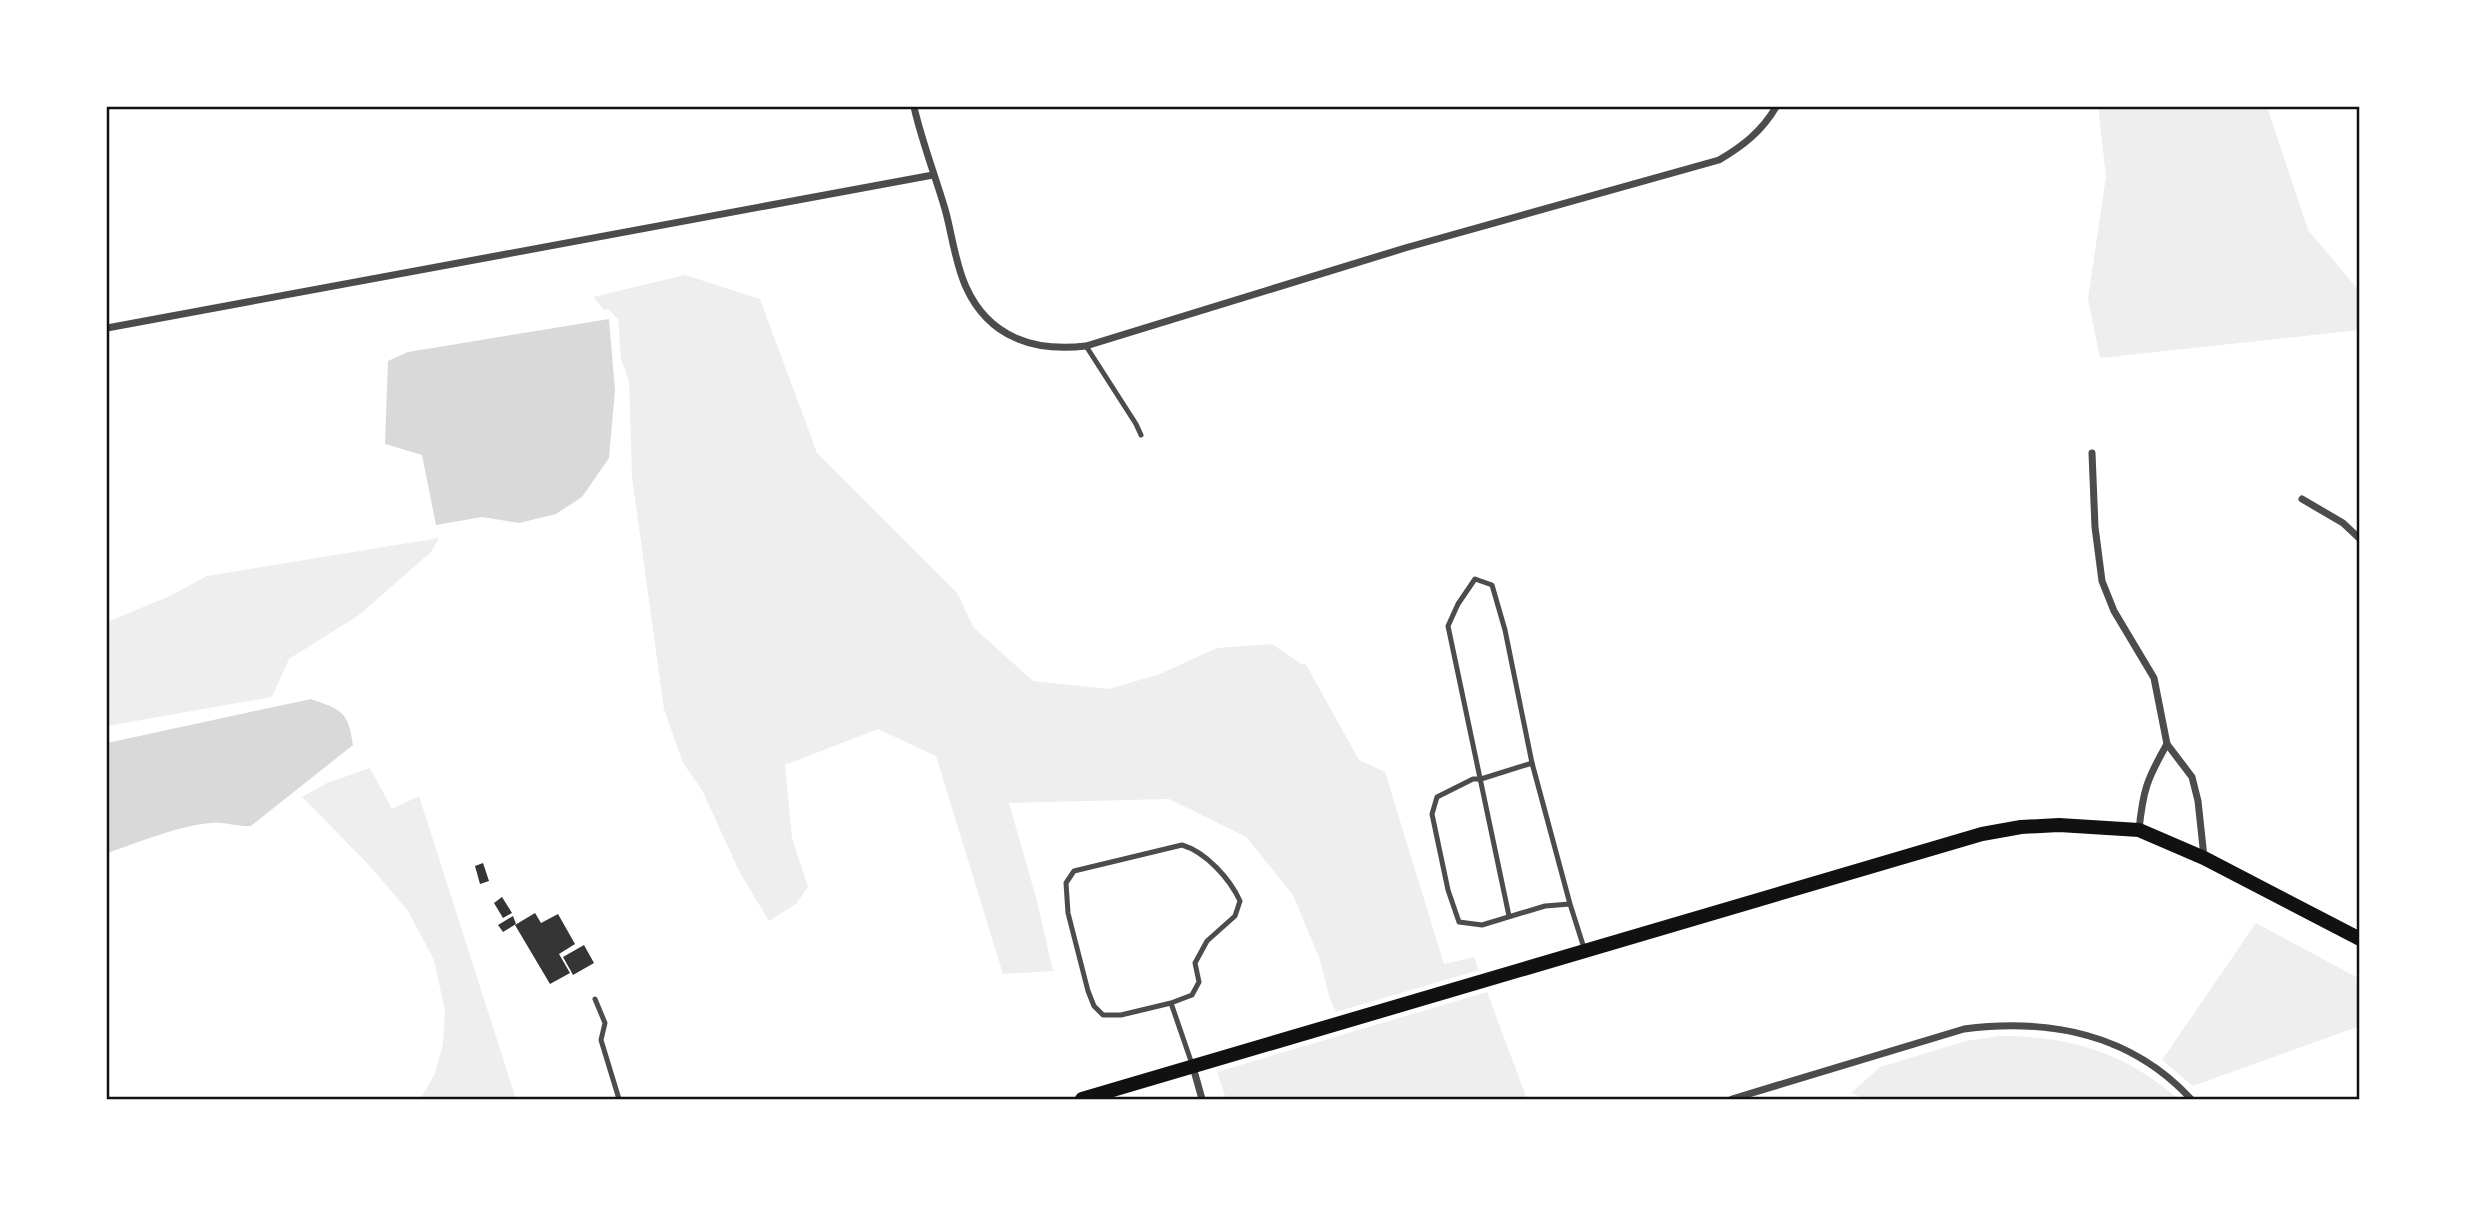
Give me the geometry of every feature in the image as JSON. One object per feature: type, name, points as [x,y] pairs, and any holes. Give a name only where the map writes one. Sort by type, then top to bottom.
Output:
[{"type":"main road","points":[[1082,1099],[1982,834],[2021,827],[2059,825],[2138,830],[2204,858],[2360,939]]},
{"type":"street","points":[[914,107],[965,286],[986,317],[1004,331],[1038,346],[1062,349],[1086,346],[1405,248],[1719,160],[1756,133],[1776,107]]},
{"type":"street","points":[[107,328],[933,175]]},
{"type":"street","points":[[2092,453],[2095,527],[2102,581],[2114,611],[2154,678],[2167,744],[2192,777],[2198,801],[2204,858]]},
{"type":"street","points":[[2302,499],[2343,523],[2360,539]]},
{"type":"street","points":[[2138,830],[2148,776],[2167,744]]},
{"type":"street","points":[[1732,1099],[1964,1029],[2019,1025],[2064,1029],[2127,1051],[2156,1068],[2191,1099]]},
{"type":"street","points":[[1193,1067],[1202,1099]]},
{"type":"lane","points":[[1086,346],[1141,435]]},
{"type":"lane","points":[[1509,916],[1448,625],[1475,579],[1492,585],[1505,630],[1532,764],[1584,951]]},
{"type":"lane","points":[[1532,764],[1473,779],[1437,797],[1432,814],[1448,890],[1459,922],[1482,925],[1545,906],[1570,904]]},
{"type":"lane","points":[[1182,845],[1197,849],[1235,889],[1240,901],[1235,916],[1207,941],[1195,963],[1199,982],[1192,995],[1171,1003],[1122,1015],[1103,1015],[1094,1006],[1068,914],[1066,883],[1074,871],[1182,845]]},
{"type":"lane","points":[[595,999],[605,1023],[601,1040],[619,1099]]},
{"type":"lane","points":[[1171,1003],[1193,1067]]},
{"type":"shaded area","points":[[2098,107],[2267,107],[2308,230],[2360,292],[2360,330],[2100,358],[2088,299],[2106,176]]},
{"type":"shaded area","points":[[685,275],[760,299],[817,453],[958,594],[973,627],[1033,681],[1109,689],[1160,674],[1217,648],[1272,644],[1303,665],[1305,663],[1359,760],[1385,772],[1444,964],[1474,957],[1479,970],[1336,1012],[1320,960],[1293,895],[1246,837],[1169,799],[1009,803],[1037,901],[1053,971],[1003,974],[936,756],[878,729],[785,765],[792,838],[808,887],[796,904],[769,921],[740,873],[702,790],[683,763],[664,709],[632,477],[629,381],[621,359],[618,319],[608,309],[604,310],[593,297]]},
{"type":"shaded area","points":[[609,319],[615,390],[609,458],[582,497],[556,514],[519,523],[482,517],[436,525],[422,455],[385,444],[388,361],[408,352]]},
{"type":"shaded area","points":[[439,538],[431,552],[359,615],[289,659],[272,697],[107,726],[107,622],[170,596],[207,576]]},
{"type":"shaded area","points":[[311,699],[342,713],[349,725],[353,745],[251,826],[218,823],[189,826],[107,853],[107,743]]},
{"type":"shaded area","points":[[370,768],[392,809],[419,796],[516,1099],[420,1099],[434,1076],[443,1044],[445,1011],[434,960],[408,911],[368,864],[302,797],[327,783]]},
{"type":"shaded area","points":[[2256,923],[2360,979],[2360,1026],[2193,1086],[2162,1060]]},
{"type":"shaded area","points":[[1487,992],[1527,1099],[1226,1099],[1217,1072]]},
{"type":"shaded area","points":[[1999,1036],[2049,1039],[2094,1050],[2137,1069],[2178,1099],[1867,1099],[1851,1093],[1880,1067],[1966,1041]]},
{"type":"building","points":[[483,863],[489,881],[480,884],[475,866]]},
{"type":"building","points":[[502,897],[512,913],[503,918],[494,903]]},
{"type":"building","points":[[535,913],[541,923],[558,914],[575,944],[559,954],[570,973],[550,984],[515,925]]},
{"type":"building","points":[[513,916],[516,924],[503,932],[498,925]]},
{"type":"building","points":[[584,945],[594,963],[573,975],[563,957]]}]
